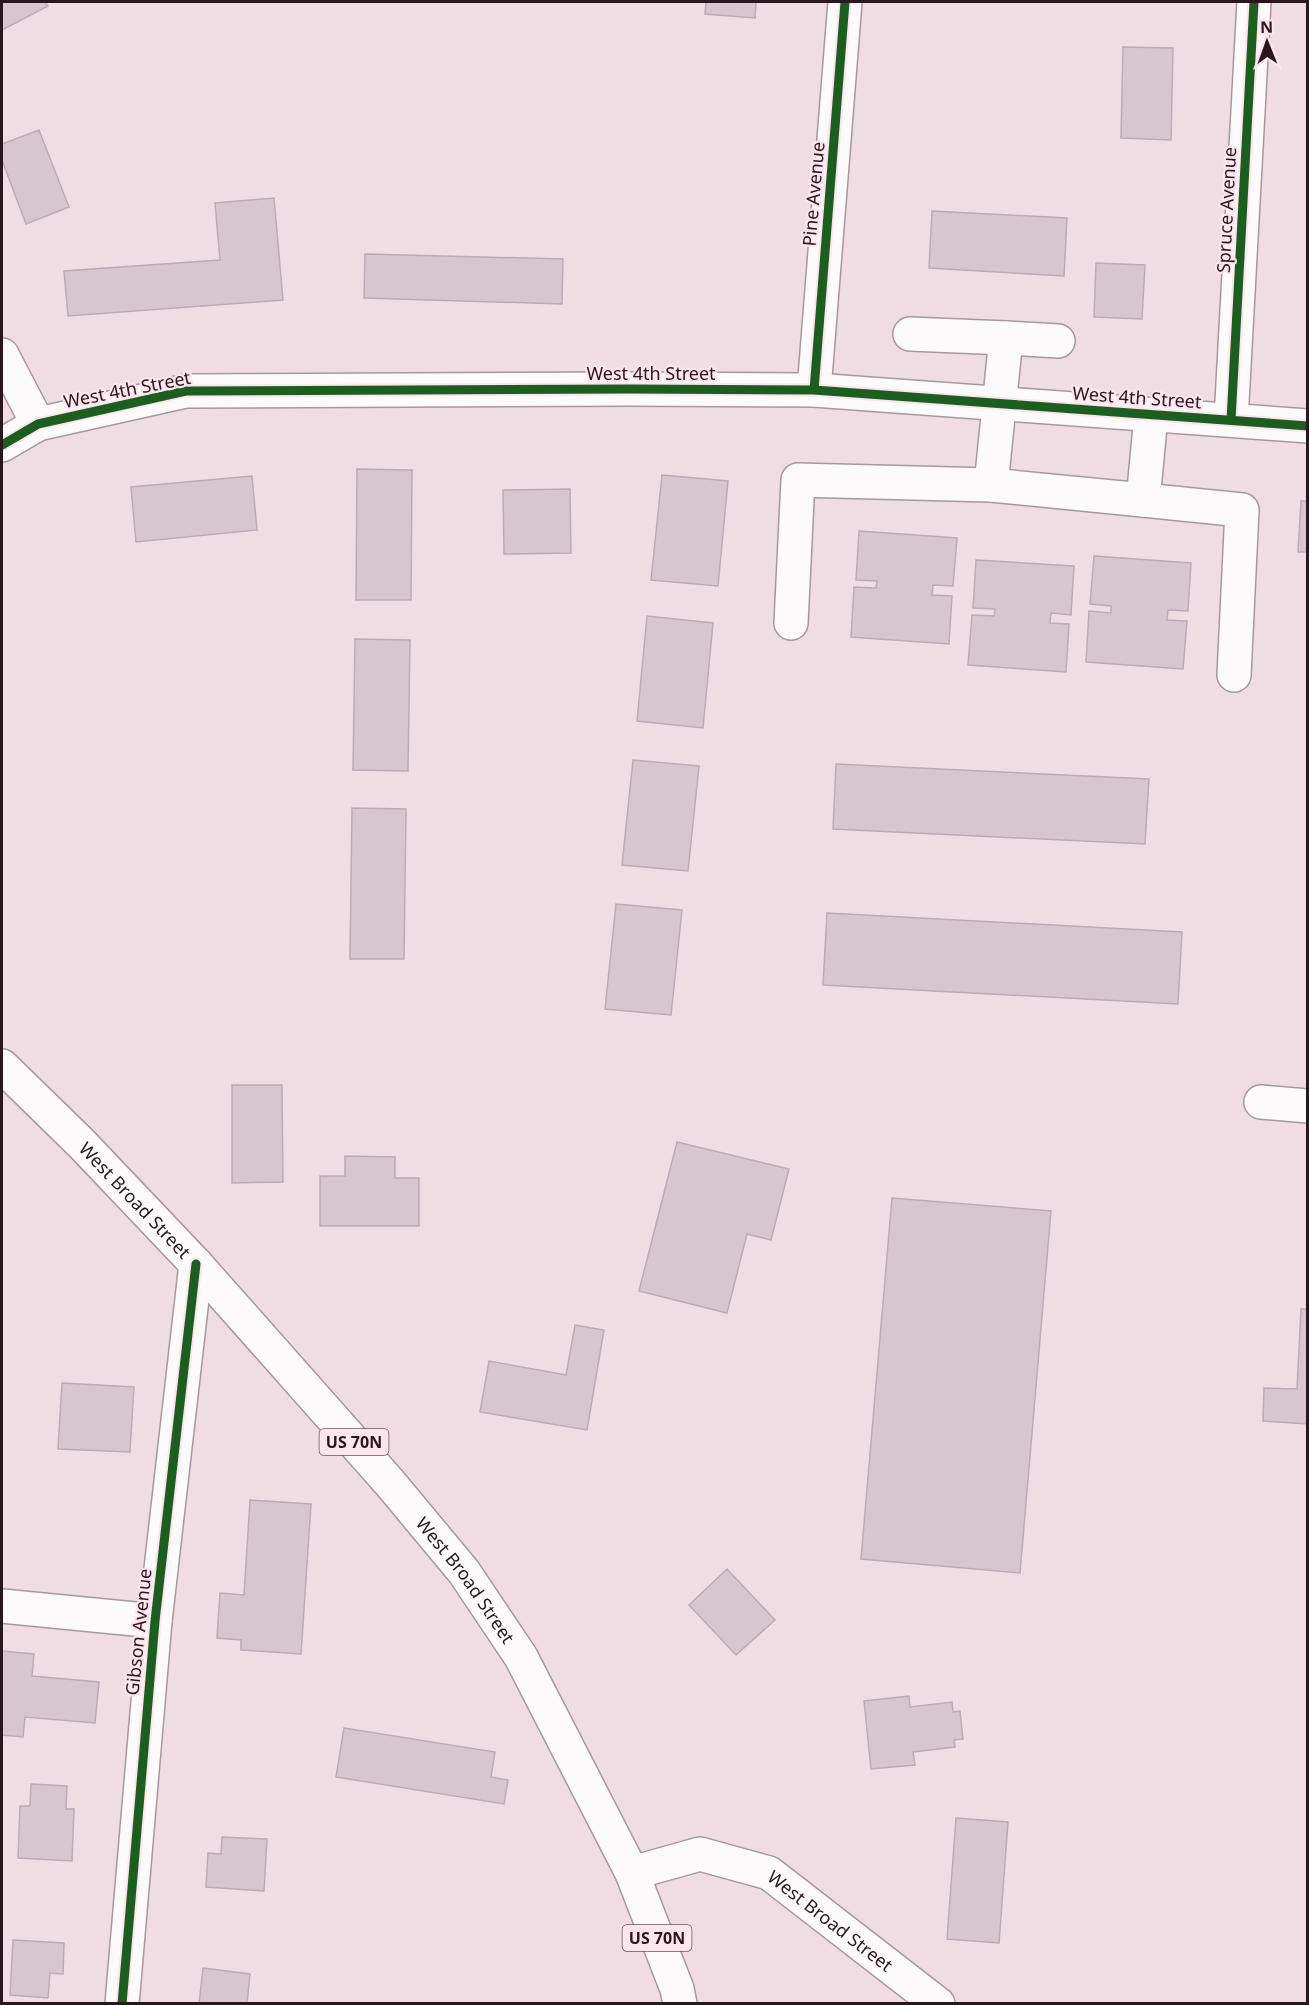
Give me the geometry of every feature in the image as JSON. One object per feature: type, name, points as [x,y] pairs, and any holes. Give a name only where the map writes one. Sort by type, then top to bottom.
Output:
[{"type":"street","name":"Pine Avenue","points":[[814,390],[845,2]]},
{"type":"street","name":"Spruce Avenue","points":[[1230,420],[1254,2]]},
{"type":"street","points":[[910,334],[1058,341]]},
{"type":"street","points":[[992,485],[1006,338]]},
{"type":"street","points":[[2,355],[38,424]]},
{"type":"street","name":"West 4th Street","points":[[2,445],[38,424],[186,391],[814,390],[1308,426]]},
{"type":"street","points":[[1143,500],[1151,416]]},
{"type":"street","points":[[791,623],[798,480],[992,485],[1242,510],[1234,675]]},
{"type":"street","name":"West Broad Street","points":[[2,1066],[82,1144],[196,1264],[390,1483],[464,1572],[520,1657],[632,1873],[700,1854],[769,1873],[938,2004]]},
{"type":"street","points":[[1261,1102],[1308,1106]]},
{"type":"street","name":"Gibson Avenue","points":[[122,2004],[155,1621],[196,1264]]},
{"type":"street","points":[[2,1606],[155,1621]]},
{"type":"street","name":"US 70N","points":[[632,1873],[677,1989],[680,2004]]},
{"type":"building","points":[[2,2],[45,2],[48,6],[2,30]]},
{"type":"building","points":[[706,2],[756,2],[755,18],[705,14]]},
{"type":"building","points":[[1123,47],[1173,48],[1171,140],[1121,138]]},
{"type":"building","points":[[39,130],[69,207],[26,224],[2,160],[2,144]]},
{"type":"building","points":[[274,198],[283,300],[68,316],[64,271],[220,260],[215,203]]},
{"type":"building","points":[[932,211],[1067,218],[1064,276],[929,268]]},
{"type":"building","points":[[365,254],[563,259],[562,304],[364,298]]},
{"type":"building","points":[[1096,263],[1145,265],[1142,319],[1094,317]]},
{"type":"building","points":[[357,469],[412,470],[411,600],[356,600]]},
{"type":"building","points":[[662,475],[728,481],[718,586],[651,580]]},
{"type":"building","points":[[252,476],[257,530],[136,542],[131,487]]},
{"type":"building","points":[[570,489],[571,553],[504,554],[503,490]]},
{"type":"building","points":[[1301,501],[1308,501],[1308,552],[1298,552]]},
{"type":"building","points":[[859,531],[957,538],[953,586],[933,585],[932,595],[952,596],[949,644],[851,637],[854,587],[876,588],[877,581],[856,580]]},
{"type":"building","points":[[1094,556],[1191,563],[1188,611],[1168,610],[1167,620],[1187,621],[1183,669],[1086,662],[1089,611],[1111,613],[1111,606],[1090,604]]},
{"type":"building","points":[[976,560],[1074,566],[1071,615],[1051,613],[1050,623],[1069,624],[1066,672],[968,665],[972,615],[994,616],[995,609],[973,608]]},
{"type":"building","points":[[647,616],[713,623],[703,728],[637,721]]},
{"type":"building","points":[[355,639],[410,640],[408,771],[353,770]]},
{"type":"building","points":[[633,760],[699,766],[688,871],[622,865]]},
{"type":"building","points":[[836,764],[1149,779],[1145,844],[833,829]]},
{"type":"building","points":[[352,808],[406,809],[404,959],[350,959]]},
{"type":"building","points":[[616,904],[682,910],[671,1015],[605,1009]]},
{"type":"building","points":[[827,913],[1182,932],[1178,1004],[823,985]]},
{"type":"building","points":[[232,1085],[282,1085],[283,1182],[232,1183]]},
{"type":"building","points":[[677,1142],[789,1169],[771,1240],[747,1234],[727,1313],[639,1291]]},
{"type":"building","points":[[345,1156],[395,1157],[395,1178],[419,1178],[419,1226],[320,1226],[320,1176],[345,1176]]},
{"type":"building","points":[[892,1198],[1051,1211],[1020,1573],[861,1559]]},
{"type":"building","points":[[1301,1309],[1308,1309],[1308,1424],[1263,1421],[1264,1388],[1297,1389]]},
{"type":"building","points":[[575,1325],[604,1330],[587,1430],[480,1412],[489,1361],[566,1375]]},
{"type":"building","points":[[62,1383],[134,1387],[130,1452],[58,1449]]},
{"type":"building","points":[[250,1500],[311,1504],[301,1654],[241,1650],[241,1640],[217,1638],[220,1593],[244,1595]]},
{"type":"building","points":[[727,1569],[775,1620],[736,1655],[689,1605]]},
{"type":"building","points":[[2,1651],[34,1654],[32,1676],[99,1682],[95,1723],[25,1717],[23,1737],[2,1735]]},
{"type":"building","points":[[909,1696],[910,1707],[952,1702],[953,1712],[960,1711],[963,1739],[954,1740],[955,1747],[913,1752],[915,1765],[871,1769],[864,1701]]},
{"type":"building","points":[[344,1728],[495,1752],[491,1777],[508,1780],[504,1804],[336,1777]]},
{"type":"building","points":[[31,1784],[67,1786],[66,1809],[74,1809],[72,1861],[18,1858],[20,1806],[30,1806]]},
{"type":"building","points":[[956,1818],[1008,1822],[999,1943],[947,1939]]},
{"type":"building","points":[[222,1837],[267,1839],[264,1891],[206,1887],[208,1853],[221,1854]]},
{"type":"building","points":[[13,1940],[64,1943],[63,1974],[50,1973],[48,1998],[10,1995]]},
{"type":"building","points":[[203,1968],[250,1974],[247,2004],[199,2004]]},
{"type":"cycle path","points":[[814,390],[845,2]]},
{"type":"cycle path","points":[[1231,420],[1254,2]]},
{"type":"cycle path","points":[[2,445],[38,424],[186,391],[814,390],[1308,426]]},
{"type":"cycle path","points":[[122,2004],[155,1621],[196,1264]]}]
